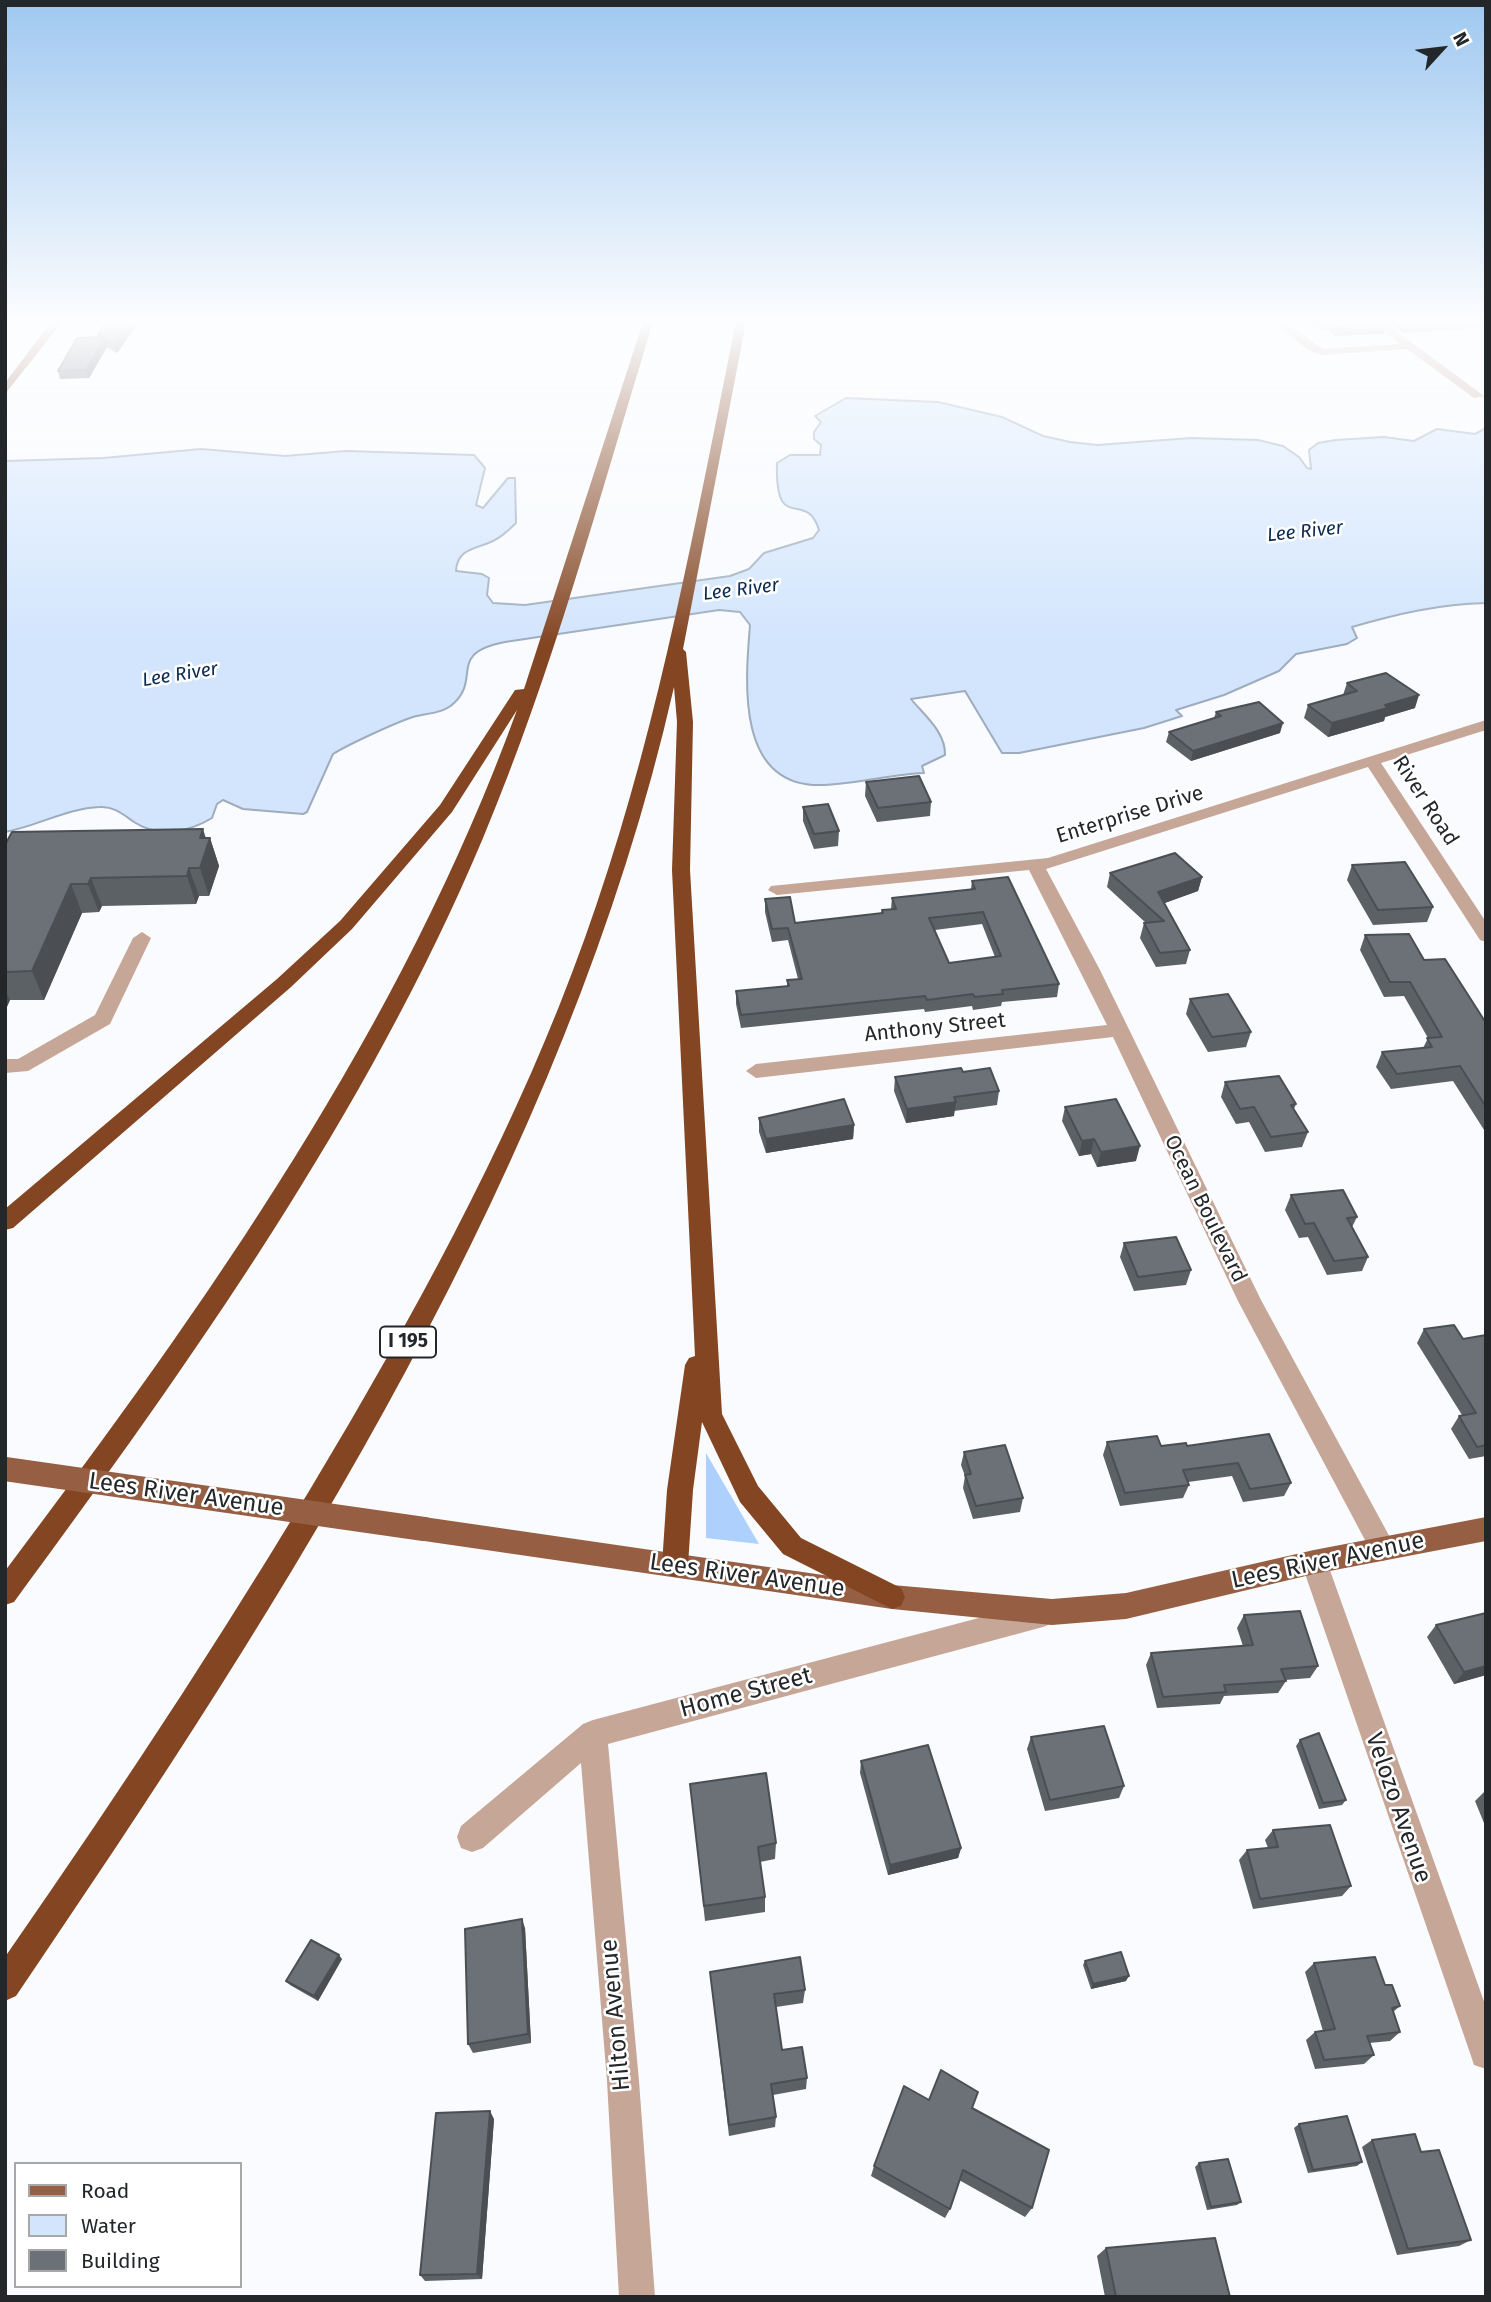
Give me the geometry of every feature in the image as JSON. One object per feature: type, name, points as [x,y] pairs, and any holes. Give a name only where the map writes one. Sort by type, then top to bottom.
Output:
[{"type":"highway","points":[[5,1592],[200,1322],[351,1081],[420,952],[467,853],[542,656],[613,429]]},
{"type":"highway","name":"I 195","points":[[5,1985],[128,1803],[244,1621],[346,1452],[451,1261],[527,1103],[583,970],[638,805],[678,630],[719,429]]},
{"type":"highway","points":[[678,630],[684,699],[681,870],[705,1280],[710,1414],[749,1494],[792,1546],[892,1597]]},
{"type":"highway","points":[[5,1222],[284,983],[346,925],[446,808],[542,656]]},
{"type":"highway","points":[[675,1565],[680,1490],[694,1397],[705,1280]]},
{"type":"main road","name":"Lees River Avenue","points":[[5,1469],[892,1597],[1052,1612],[1126,1606],[1314,1562],[1486,1529]]},
{"type":"street","name":"Enterprise Drive","points":[[776,890],[1035,865],[1090,851],[1486,726]]},
{"type":"street","name":"River Road","points":[[1372,761],[1486,936]]},
{"type":"street","name":"Ocean Boulevard","points":[[1035,865],[1068,924],[1323,1445],[1383,1549]]},
{"type":"street","points":[[5,1066],[21,1066],[103,1019],[142,939]]},
{"type":"street","name":"Anthony Street","points":[[756,1071],[1118,1030]]},
{"type":"street","name":"Velozo Avenue","points":[[1314,1562],[1486,2053]]},
{"type":"street","name":"Home Street","points":[[472,1837],[593,1734],[1052,1612]]},
{"type":"street","name":"Hilton Avenue","points":[[593,1734],[623,2081],[637,2297]]},
{"type":"shaded area","points":[[706,1453],[759,1544],[706,1538]]},
{"type":"water","name":"Lee River","points":[[816,429],[1029,429],[1043,436],[1097,445],[1191,438],[1258,440],[1283,446],[1311,469],[1309,450],[1318,443],[1384,437],[1414,441],[1436,429],[1475,434],[1486,429],[1486,603],[1418,610],[1352,627],[1357,638],[1347,644],[1296,654],[1279,671],[1224,695],[1176,710],[1182,716],[1144,728],[1019,753],[1002,753],[965,691],[911,699],[938,731],[945,755],[922,766],[924,773],[824,785],[795,782],[775,770],[761,752],[752,729],[748,703],[750,625],[740,612],[719,610],[505,642],[487,647],[470,660],[462,694],[450,707],[395,724],[333,754],[307,812],[303,814],[243,809],[223,800],[217,804],[212,818],[203,823],[184,830],[163,831],[143,827],[114,809],[100,807],[76,810],[5,832],[5,461],[103,458],[201,449],[285,456],[346,451],[474,455],[485,468],[476,505],[483,508],[508,478],[515,478],[516,523],[496,539],[464,554],[457,563],[456,571],[482,574],[489,578],[487,595],[493,603],[525,605],[730,576],[749,569],[764,553],[813,538],[819,530],[813,518],[807,512],[786,505],[781,499],[777,463],[790,455],[820,455],[821,445],[814,439]]},
{"type":"building","points":[[1386,673],[1419,695],[1385,705],[1388,708],[1332,723],[1308,705],[1357,691],[1347,683]]},
{"type":"building","points":[[1259,702],[1283,723],[1193,751],[1169,732],[1221,716],[1216,712]]},
{"type":"building","points":[[919,776],[931,802],[878,808],[866,782]]},
{"type":"building","points":[[828,804],[839,831],[814,834],[803,807]]},
{"type":"building","points":[[203,829],[200,838],[210,838],[200,868],[189,868],[187,876],[91,878],[88,884],[71,884],[32,971],[5,972],[5,845],[12,832]]},
{"type":"building","points":[[1175,853],[1202,877],[1158,892],[1190,950],[1160,953],[1144,923],[1164,921],[1110,873]]},
{"type":"building","points":[[1405,862],[1433,907],[1378,910],[1352,865]]},
{"type":"building","points":[[1008,877],[1059,984],[1002,990],[1003,994],[975,997],[973,994],[927,1000],[925,996],[741,1015],[736,991],[789,986],[787,980],[802,979],[788,928],[772,929],[765,899],[790,897],[795,923],[883,913],[882,910],[896,909],[892,898],[975,889],[972,881]],"holes":[[[983,912],[1001,956],[949,963],[929,918]]]},
{"type":"building","points":[[1409,934],[1424,960],[1445,959],[1486,1023],[1486,1107],[1460,1066],[1397,1074],[1382,1052],[1432,1047],[1427,1038],[1442,1037],[1410,982],[1390,982],[1365,935]]},
{"type":"building","points":[[1228,994],[1251,1032],[1212,1037],[1190,999]]},
{"type":"building","points":[[961,1068],[963,1072],[990,1068],[999,1091],[954,1097],[956,1102],[907,1109],[895,1077]]},
{"type":"building","points":[[1279,1076],[1296,1104],[1291,1105],[1308,1132],[1271,1137],[1254,1107],[1240,1109],[1225,1082]]},
{"type":"building","points":[[844,1099],[854,1125],[766,1139],[759,1118]]},
{"type":"building","points":[[1116,1099],[1140,1146],[1101,1152],[1094,1139],[1082,1141],[1065,1107]]},
{"type":"building","points":[[1343,1190],[1357,1217],[1347,1218],[1368,1257],[1334,1261],[1314,1223],[1305,1224],[1291,1195]]},
{"type":"building","points":[[1176,1237],[1191,1270],[1138,1277],[1124,1243]]},
{"type":"building","points":[[1454,1325],[1463,1339],[1486,1335],[1486,1445],[1477,1447],[1459,1416],[1476,1413],[1424,1329]]},
{"type":"building","points":[[1269,1434],[1291,1483],[1250,1489],[1238,1463],[1183,1470],[1189,1485],[1125,1493],[1107,1442],[1157,1436],[1161,1446],[1186,1443],[1187,1446]]},
{"type":"building","points":[[1005,1445],[1023,1498],[976,1506],[965,1475],[971,1474],[964,1452]]},
{"type":"building","points":[[1300,1611],[1318,1666],[1281,1669],[1286,1681],[1224,1685],[1226,1692],[1163,1697],[1151,1653],[1253,1645],[1244,1615]]},
{"type":"building","points":[[1486,1613],[1486,1666],[1464,1672],[1436,1625]]},
{"type":"building","points":[[1104,1726],[1124,1786],[1050,1800],[1031,1737]]},
{"type":"building","points":[[1319,1733],[1346,1800],[1323,1803],[1300,1740]]},
{"type":"building","points":[[928,1745],[961,1848],[890,1865],[861,1761]]},
{"type":"building","points":[[766,1773],[776,1843],[758,1847],[765,1897],[704,1906],[690,1784]]},
{"type":"building","points":[[1330,1825],[1351,1886],[1260,1899],[1247,1850],[1278,1847],[1273,1830]]},
{"type":"building","points":[[522,1919],[528,2034],[468,2044],[465,1929]]},
{"type":"building","points":[[311,1940],[339,1955],[314,1996],[286,1981]]},
{"type":"building","points":[[1121,1952],[1129,1976],[1093,1984],[1085,1961]]},
{"type":"building","points":[[800,1957],[805,1990],[774,1994],[782,2050],[802,2047],[807,2078],[771,2084],[776,2117],[729,2125],[710,1972]]},
{"type":"building","points":[[1375,1957],[1385,1985],[1392,1985],[1400,2006],[1392,2008],[1400,2032],[1367,2036],[1374,2055],[1324,2060],[1315,2032],[1335,2029],[1314,1963]]},
{"type":"building","points":[[941,2070],[978,2092],[972,2108],[1049,2150],[1032,2208],[963,2170],[950,2209],[874,2166],[904,2086],[929,2100]]},
{"type":"building","points":[[490,2111],[477,2274],[420,2275],[436,2113]]},
{"type":"building","points":[[1347,2116],[1362,2162],[1313,2170],[1299,2124]]},
{"type":"building","points":[[1415,2134],[1421,2152],[1439,2150],[1471,2240],[1408,2249],[1372,2140]]},
{"type":"building","points":[[1228,2159],[1241,2202],[1211,2207],[1199,2163]]},
{"type":"building","points":[[1215,2238],[1230,2297],[1116,2297],[1106,2248]]}]
